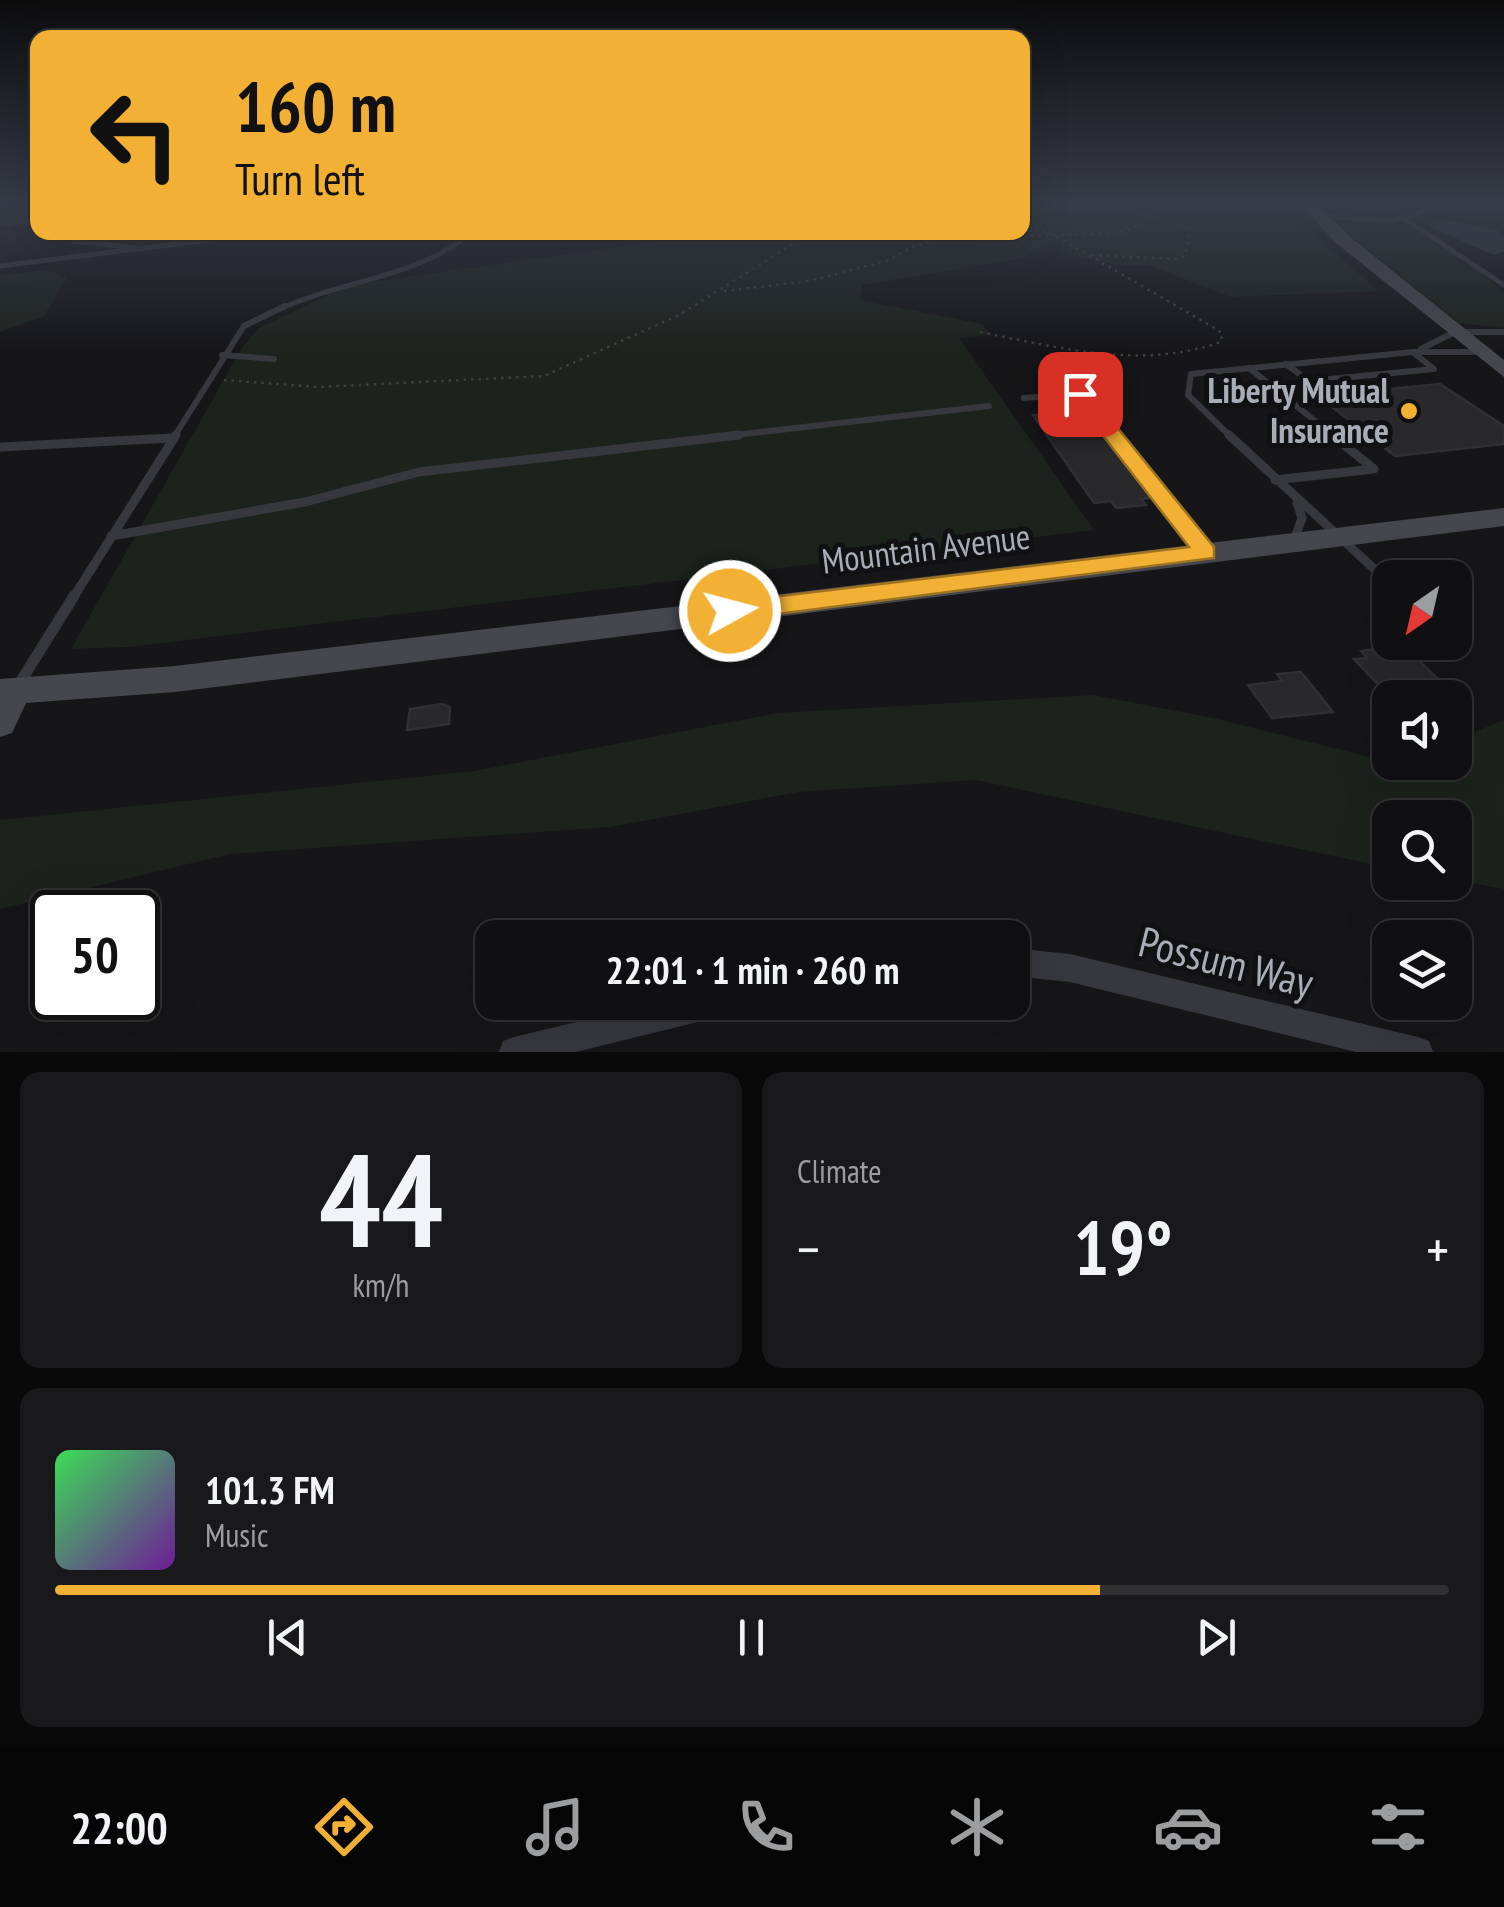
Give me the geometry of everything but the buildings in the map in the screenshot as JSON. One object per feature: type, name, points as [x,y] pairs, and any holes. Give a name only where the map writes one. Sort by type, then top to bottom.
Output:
[{"type":"main road","points":[[1365,254],[1504,372]]},
{"type":"main road","name":"Mountain Avenue","points":[[7,692],[175,679],[1504,518]]},
{"type":"main road","points":[[0,723],[7,692]]},
{"type":"street","name":"Possum Way","points":[[1030,964],[1070,968],[1418,1052]]},
{"type":"street","points":[[514,1052],[555,1048],[657,1020]]},
{"type":"lane","points":[[64,258],[66,254]]},
{"type":"lane","points":[[0,266],[97,254]]},
{"type":"lane","points":[[7,692],[244,326],[274,308],[352,280],[446,254]]},
{"type":"lane","points":[[1457,254],[1504,285]]},
{"type":"lane","points":[[1413,352],[1456,332],[1504,332]]},
{"type":"lane","points":[[1286,364],[1308,381],[1434,368],[1413,352]]},
{"type":"lane","points":[[1372,566],[1296,500],[1188,395],[1193,373],[1413,352],[1480,352]]},
{"type":"lane","points":[[222,355],[274,359]]},
{"type":"lane","points":[[1249,368],[1374,468],[1275,480]]},
{"type":"lane","points":[[1024,398],[1080,394],[1206,553]]},
{"type":"lane","points":[[111,536],[305,502],[419,472],[989,406]]},
{"type":"lane","points":[[0,447],[171,438]]},
{"type":"lane","points":[[1292,542],[1302,518],[1296,500]]},
{"type":"path","points":[[209,377],[251,386],[318,387],[544,376],[665,322],[778,254]]},
{"type":"path","points":[[720,291],[809,281],[898,254]]},
{"type":"path","points":[[980,332],[1159,359],[1198,352],[1221,342],[1222,332],[1086,254]]},
{"type":"path","points":[[1087,254],[1158,260],[1185,254]]},
{"type":"shaded area","points":[[568,254],[1030,254],[862,285],[860,300],[982,324],[990,335],[959,338],[1094,530],[129,647],[71,649],[243,346],[259,328],[350,285]]},
{"type":"shaded area","points":[[1336,254],[1379,291],[1231,297],[1148,265],[1122,266],[1070,255]]},
{"type":"shaded area","points":[[1374,254],[1453,254],[1504,293],[1504,328],[1459,323]]},
{"type":"shaded area","points":[[48,270],[67,278],[44,316],[0,332],[0,275]]},
{"type":"shaded area","points":[[1093,695],[1213,718],[1372,758],[1372,780],[1472,780],[1472,733],[1504,720],[1504,889],[1472,883],[1472,800],[1372,800],[1372,864],[976,780],[799,792],[610,827],[230,854],[79,890],[30,890],[30,902],[0,909],[0,820],[474,771],[778,713]]},
{"type":"place","name":"Liberty Mutual Insurance","points":[[1409,411]]},
{"type":"route","points":[[730,611],[1206,553],[1080,394]]}]
